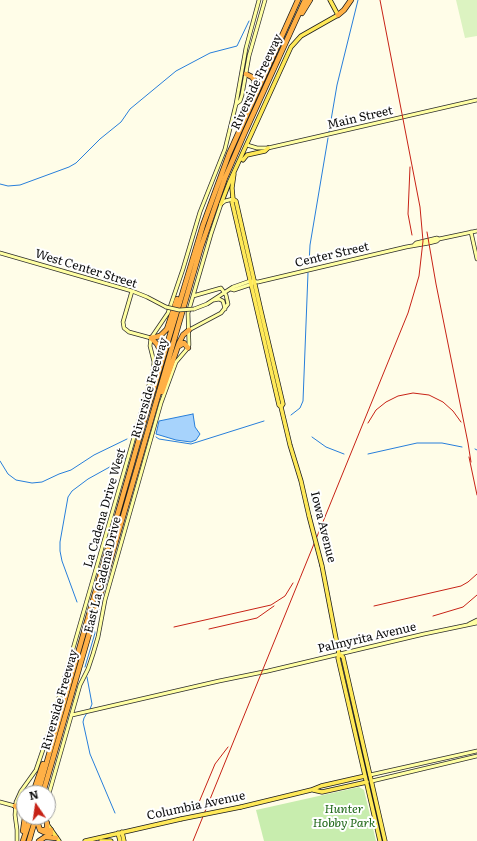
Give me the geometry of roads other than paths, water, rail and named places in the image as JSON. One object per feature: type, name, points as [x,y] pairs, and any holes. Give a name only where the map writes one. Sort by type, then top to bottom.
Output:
[{"type":"highway","name":"Riverside Freeway","points":[[40,785],[147,411],[203,225],[229,154],[298,0]]},
{"type":"highway","name":"Riverside Freeway","points":[[45,785],[201,247],[216,203],[245,132],[305,0]]},
{"type":"highway","points":[[298,17],[310,0]]},
{"type":"highway","points":[[338,15],[349,0]]},
{"type":"highway","points":[[229,154],[255,82],[252,77],[246,74]]},
{"type":"highway","points":[[151,338],[160,336],[167,329],[178,294],[184,285]]},
{"type":"highway","points":[[153,413],[158,406],[176,351],[183,335],[189,330]]},
{"type":"highway","points":[[147,411],[160,355],[160,348],[158,344],[151,338]]},
{"type":"highway","points":[[176,351],[182,343],[185,343],[188,348]]},
{"type":"highway","points":[[150,346],[158,344]]},
{"type":"highway","points":[[36,785],[52,734],[55,730]]},
{"type":"highway","points":[[22,841],[25,825]]},
{"type":"highway","points":[[22,841],[27,825]]},
{"type":"highway","points":[[29,841],[34,825]]},
{"type":"highway","points":[[38,825],[39,828],[44,832],[52,831]]},
{"type":"highway","points":[[39,828],[45,830],[47,825]]},
{"type":"highway","points":[[41,840],[52,831]]},
{"type":"highway","points":[[41,840],[49,837],[58,839]]},
{"type":"main road","points":[[236,104],[246,48],[259,0]]},
{"type":"main road","points":[[236,104],[240,101],[242,95],[252,48],[265,0]]},
{"type":"main road","points":[[188,348],[190,342],[187,320],[188,313],[221,204],[291,47],[301,36],[338,15],[330,0]]},
{"type":"main road","name":"Main Street","points":[[247,144],[257,148],[268,148],[477,100]]},
{"type":"main road","name":"La Cadena Drive West","points":[[17,841],[15,806],[21,791],[36,770],[49,732],[153,371],[154,362],[150,346],[151,338],[168,312],[200,212],[222,159],[236,104]]},
{"type":"main road","points":[[236,169],[240,166],[245,156],[265,151],[268,148]]},
{"type":"main road","name":"Iowa Avenue","points":[[234,174],[232,202],[279,404],[301,481],[322,566],[339,654],[338,658],[380,841]]},
{"type":"main road","points":[[221,204],[225,201],[233,199]]},
{"type":"main road","name":"Center Street","points":[[166,307],[179,310],[194,309],[231,289],[234,290],[251,283],[414,245],[416,243],[436,238],[439,239],[477,231]]},
{"type":"main road","points":[[471,232],[477,259]]},
{"type":"main road","name":"West Center Street","points":[[0,253],[132,291],[166,307]]},
{"type":"main road","name":"Center Street","points":[[193,296],[220,288],[225,292]]},
{"type":"main road","points":[[132,291],[123,322],[124,328],[130,332],[151,338]]},
{"type":"main road","points":[[189,330],[196,325],[218,315],[225,309],[228,301],[225,292]]},
{"type":"main road","points":[[212,300],[223,300],[225,309]]},
{"type":"main road","points":[[187,320],[190,324],[196,325]]},
{"type":"main road","name":"East La Cadena Drive","points":[[52,785],[82,679],[89,666],[98,637],[105,600],[155,426],[175,366],[179,358],[188,348]]},
{"type":"main road","name":"Palmyrita Avenue","points":[[467,625],[477,620]]},
{"type":"main road","name":"Palmyrita Avenue","points":[[72,715],[477,623]]},
{"type":"main road","name":"Iowa Avenue","points":[[339,654],[343,657],[385,841]]},
{"type":"main road","name":"Columbia Avenue","points":[[85,841],[120,832],[241,807],[312,790],[320,786],[477,751]]},
{"type":"main road","name":"Columbia Avenue","points":[[312,790],[322,792],[366,783],[477,756]]},
{"type":"main road","points":[[436,761],[437,765]]},
{"type":"main road","points":[[424,763],[425,768]]},
{"type":"main road","points":[[0,802],[15,806]]},
{"type":"main road","points":[[48,825],[58,839]]},
{"type":"main road","points":[[120,832],[120,841]]},
{"type":"main road","points":[[120,832],[124,841]]},
{"type":"main road","points":[[101,841],[111,841]]},
{"type":"water","points":[[193,414],[195,427],[200,434],[196,440],[191,442],[176,440],[156,434],[159,421]]},
{"type":"waterway","points":[[329,132],[337,85],[358,0]]},
{"type":"waterway","points":[[0,184],[8,186],[20,185],[76,163],[100,139],[121,122],[130,109],[176,71],[210,53],[237,46],[249,21]]},
{"type":"waterway","points":[[309,265],[310,245],[328,138]]},
{"type":"waterway","points":[[291,415],[300,408],[303,401],[308,273]]},
{"type":"waterway","points":[[156,437],[159,439],[191,444],[264,421]]},
{"type":"waterway","points":[[312,437],[326,447],[344,454]]},
{"type":"waterway","points":[[0,461],[8,474],[16,480],[32,483],[42,482],[71,470],[94,455],[127,439]]},
{"type":"waterway","points":[[368,454],[417,443],[442,443],[462,447]]},
{"type":"waterway","points":[[77,602],[62,561],[60,551],[60,542],[68,497],[72,491],[88,479],[126,458]]},
{"type":"waterway","points":[[85,667],[95,633],[94,628]]},
{"type":"waterway","points":[[87,677],[92,704],[90,709]]},
{"type":"waterway","points":[[87,713],[83,722],[90,754],[115,813]]},
{"type":"railway","points":[[193,841],[408,313],[419,276],[423,241],[420,207],[380,0]]},
{"type":"railway","points":[[410,167],[408,214],[412,235]]},
{"type":"railway","points":[[427,232],[471,462]]},
{"type":"railway","points":[[368,423],[376,410],[386,402],[398,396],[413,393],[429,395],[443,402],[453,411],[461,422]]},
{"type":"railway","points":[[469,457],[477,495]]},
{"type":"railway","points":[[374,606],[461,586],[477,574]]},
{"type":"railway","points":[[174,627],[271,605],[285,596],[293,583]]},
{"type":"railway","points":[[433,616],[463,607],[477,595]]},
{"type":"railway","points":[[209,629],[257,618],[274,606]]},
{"type":"railway","points":[[197,807],[215,764],[228,747]]},
{"type":"park label","name":"Hunter Hobby Park","points":[[344,816]]}]
